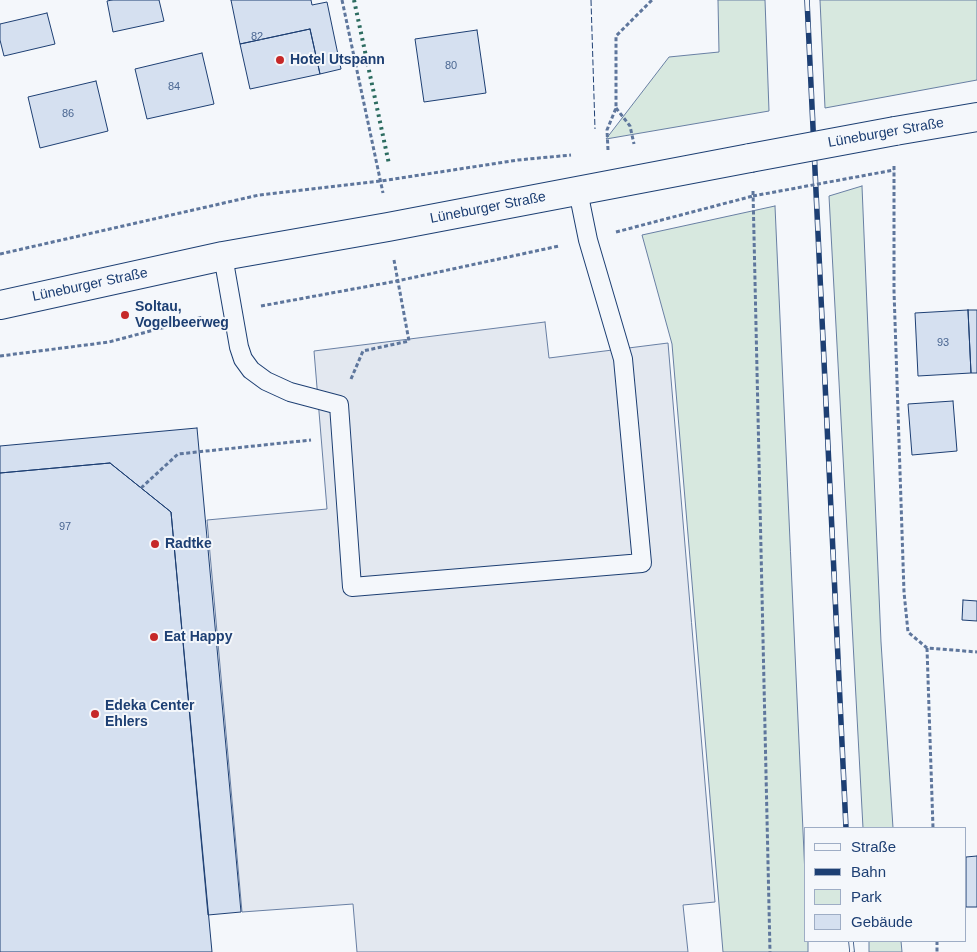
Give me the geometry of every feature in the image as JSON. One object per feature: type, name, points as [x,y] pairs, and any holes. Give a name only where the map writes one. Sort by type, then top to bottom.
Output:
[{"type":"main road","name":"Lüneburger Straße","points":[[0,305],[223,256],[977,117]]},
{"type":"lane","points":[[223,256],[232,311],[243,359],[251,370],[266,381],[290,392],[339,405],[352,587],[642,563],[623,359],[588,240],[578,191]]},
{"type":"path","points":[[342,0],[381,182]]},
{"type":"path","points":[[608,150],[606,130],[616,108],[616,36],[652,0]]},
{"type":"path","points":[[616,108],[630,126],[634,146],[626,147]]},
{"type":"path","points":[[601,151],[617,148]]},
{"type":"path","points":[[0,254],[259,195],[381,182],[518,160],[579,154]]},
{"type":"path","points":[[750,158],[753,196],[770,952]]},
{"type":"path","points":[[0,356],[110,342],[199,318],[397,281],[588,240],[753,196],[894,170],[894,291],[904,592],[908,632],[927,648],[977,652]]},
{"type":"path","points":[[350,381],[362,352],[408,341],[393,258]]},
{"type":"path","points":[[141,488],[178,454],[316,439]]},
{"type":"path","points":[[927,648],[933,827]]},
{"type":"green space","points":[[718,0],[765,0],[769,111],[606,139],[669,57],[719,52]]},
{"type":"green space","points":[[820,0],[977,0],[977,80],[825,108]]},
{"type":"green space","points":[[862,186],[881,642],[893,827],[863,827],[829,196]]},
{"type":"green space","points":[[775,206],[804,853],[804,942],[808,942],[808,952],[723,952],[672,344],[642,235]]},
{"type":"green space","points":[[869,942],[901,942],[902,952],[869,952]]},
{"type":"shaded area","points":[[545,322],[549,358],[668,343],[715,902],[683,905],[688,952],[357,952],[353,904],[242,912],[207,520],[327,509],[314,351]]},
{"type":"building","points":[[159,0],[164,21],[113,32],[107,1]]},
{"type":"building","points":[[231,0],[311,0],[312,5],[327,2],[341,69],[320,74],[310,29],[240,44]]},
{"type":"building","points":[[47,13],[55,44],[4,56],[0,40],[0,24]]},
{"type":"building","points":[[310,29],[320,74],[250,89],[240,44]]},
{"type":"building","points":[[477,30],[486,93],[424,102],[415,39]]},
{"type":"building","points":[[202,53],[214,104],[147,119],[135,69]]},
{"type":"building","points":[[96,81],[108,131],[40,148],[28,97]]},
{"type":"building","points":[[968,310],[977,310],[977,373],[971,373]]},
{"type":"building","points":[[968,310],[971,373],[918,376],[915,313]]},
{"type":"building","points":[[953,401],[957,451],[912,455],[908,404]]},
{"type":"building","points":[[197,428],[241,912],[208,915],[171,512],[110,463],[0,473],[0,446]]},
{"type":"building","name":"Edeka Center Ehlers","points":[[110,463],[171,512],[212,952],[0,952],[0,473]]},
{"type":"building","points":[[963,600],[977,601],[977,621],[962,620]]},
{"type":"building","points":[[977,856],[977,907],[967,907],[967,857]]},
{"type":"railway","points":[[807,0],[846,827]]},
{"type":"railway","points":[[851,942],[852,952]]},
{"type":"hedge","points":[[354,0],[389,164]]},
{"type":"fence","points":[[591,0],[595,129]]},
{"type":"place","name":"Hotel Utspann","points":[[280,60]]},
{"type":"place","name":"Soltau, Vogelbeerweg","points":[[125,315]]},
{"type":"place","name":"Radtke","points":[[155,544]]},
{"type":"place","name":"Eat Happy","points":[[154,637]]},
{"type":"place","name":"Edeka Center Ehlers","points":[[95,714]]}]
